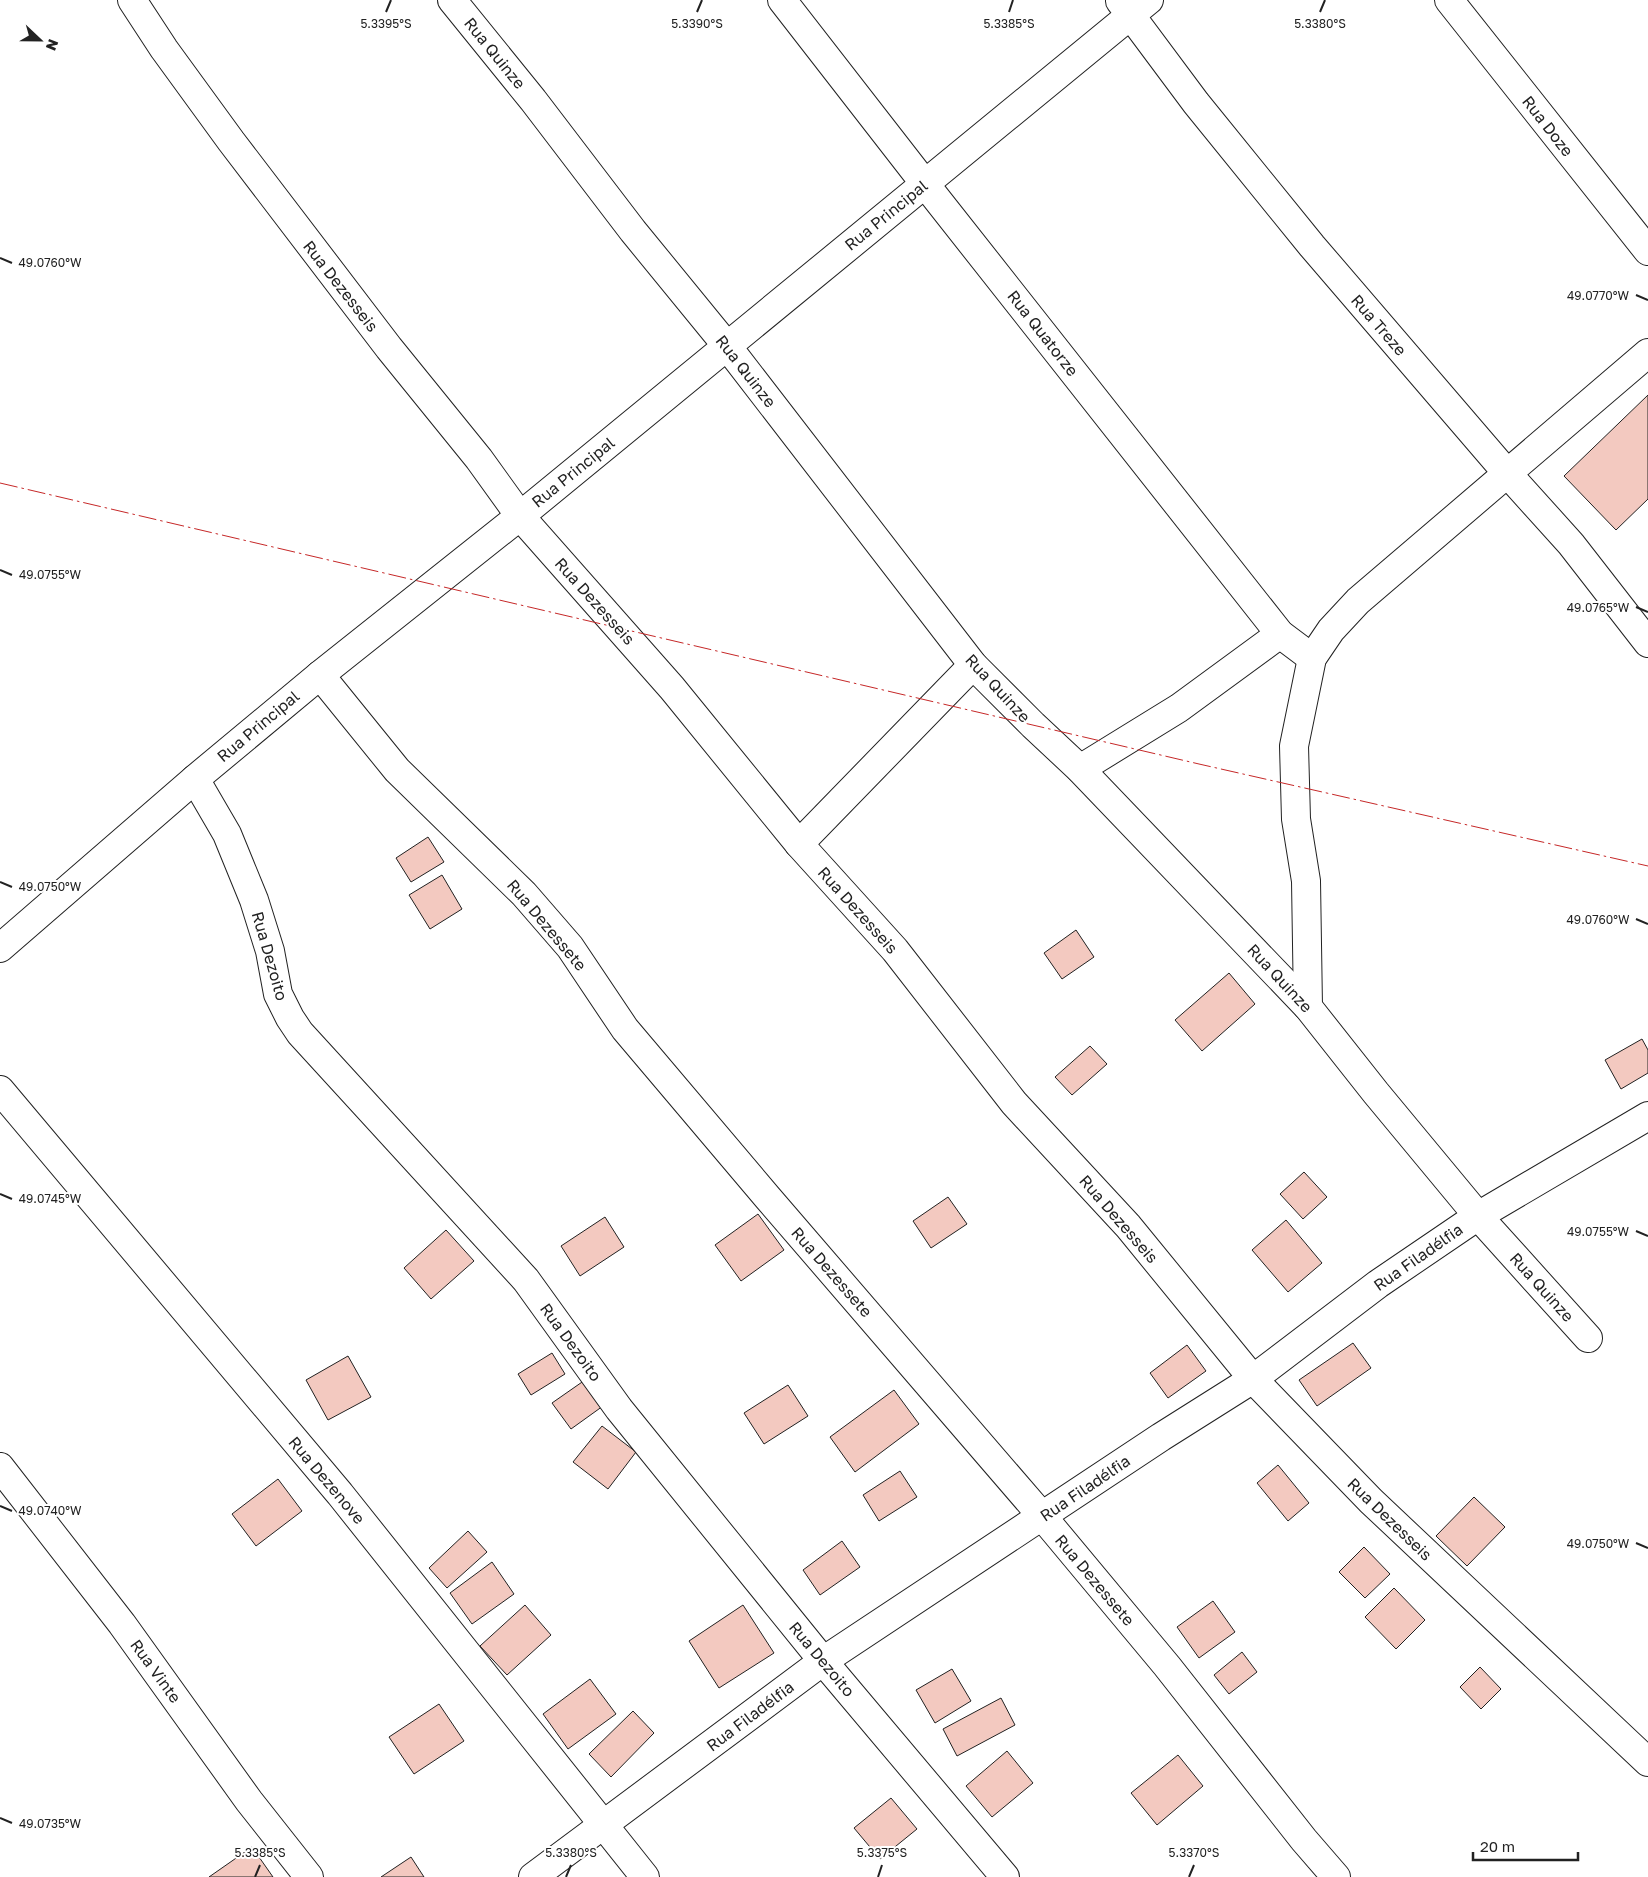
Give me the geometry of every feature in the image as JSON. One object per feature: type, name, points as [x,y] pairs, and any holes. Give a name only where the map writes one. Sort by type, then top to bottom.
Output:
[{"type":"street","name":"Rua Dezesseis","points":[[132,0],[164,49],[231,141],[383,340],[479,458],[520,516],[672,688],[799,844],[895,950],[1014,1103],[1128,1226],[1253,1379],[1371,1501],[1648,1762]]},
{"type":"street","name":"Rua Quinze","points":[[452,0],[533,100],[633,231],[727,346],[974,665],[1033,726],[1080,769],[1308,1007],[1376,1093],[1478,1216],[1588,1338]]},
{"type":"street","name":"Rua Quatorze","points":[[782,0],[1280,634],[1312,658]]},
{"type":"street","name":"Rua Doze","points":[[1449,0],[1648,251]]},
{"type":"street","name":"Rua Principal","points":[[0,948],[194,779],[320,675],[520,516],[925,184],[1133,5]]},
{"type":"street","name":"Rua Treze","points":[[1133,5],[1196,104],[1312,246],[1507,473],[1571,544],[1648,643]]},
{"type":"street","points":[[1308,1007],[1306,881],[1296,819],[1294,746],[1312,658],[1331,630],[1358,601],[1648,353]]},
{"type":"street","points":[[1080,769],[1179,708],[1280,634]]},
{"type":"street","points":[[799,844],[974,665]]},
{"type":"street","name":"Rua Dezessete","points":[[320,675],[398,770],[524,894],[570,947],[631,1036],[1042,1516],[1167,1666],[1304,1840],[1336,1877]]},
{"type":"street","name":"Rua Dezoito","points":[[194,779],[227,834],[254,900],[270,951],[278,994],[300,1033],[526,1280],[619,1409],[823,1661],[1005,1877]]},
{"type":"street","name":"Rua Dezenove","points":[[0,1090],[340,1494],[605,1824],[645,1877]]},
{"type":"street","name":"Rua Filadélfia","points":[[533,1877],[823,1661],[1161,1437],[1253,1379],[1378,1284],[1478,1216],[1648,1116]]},
{"type":"street","name":"Rua Vinte","points":[[0,1467],[122,1624],[249,1801],[309,1877]]},
{"type":"building","points":[[1648,395],[1648,499],[1616,530],[1564,476]]},
{"type":"building","points":[[428,837],[444,862],[411,882],[396,858]]},
{"type":"building","points":[[442,875],[462,909],[430,929],[409,895]]},
{"type":"building","points":[[1076,930],[1094,957],[1062,979],[1044,953]]},
{"type":"building","points":[[1229,973],[1255,1004],[1202,1051],[1175,1020]]},
{"type":"building","points":[[1642,1039],[1648,1050],[1648,1073],[1621,1089],[1605,1060]]},
{"type":"building","points":[[1090,1046],[1107,1064],[1072,1095],[1055,1077]]},
{"type":"building","points":[[1304,1172],[1327,1197],[1303,1219],[1280,1194]]},
{"type":"building","points":[[948,1197],[967,1224],[931,1248],[913,1221]]},
{"type":"building","points":[[758,1214],[784,1250],[741,1281],[715,1245]]},
{"type":"building","points":[[605,1217],[624,1247],[580,1276],[561,1246]]},
{"type":"building","points":[[1286,1220],[1322,1263],[1288,1292],[1252,1250]]},
{"type":"building","points":[[446,1230],[474,1261],[431,1299],[404,1268]]},
{"type":"building","points":[[1353,1343],[1371,1368],[1317,1406],[1299,1380]]},
{"type":"building","points":[[1187,1345],[1206,1371],[1168,1398],[1150,1373]]},
{"type":"building","points":[[552,1353],[565,1374],[531,1395],[518,1374]]},
{"type":"building","points":[[348,1356],[371,1397],[328,1420],[306,1380]]},
{"type":"building","points":[[585,1380],[603,1406],[571,1429],[552,1403]]},
{"type":"building","points":[[788,1385],[808,1416],[764,1444],[744,1413]]},
{"type":"building","points":[[894,1390],[919,1424],[855,1472],[830,1437]]},
{"type":"building","points":[[602,1426],[636,1452],[608,1489],[573,1462]]},
{"type":"building","points":[[1278,1465],[1309,1503],[1288,1521],[1257,1483]]},
{"type":"building","points":[[900,1471],[917,1497],[879,1521],[863,1495]]},
{"type":"building","points":[[278,1479],[302,1511],[256,1546],[232,1514]]},
{"type":"building","points":[[1474,1497],[1505,1527],[1467,1566],[1436,1536]]},
{"type":"building","points":[[468,1531],[487,1552],[447,1588],[429,1568]]},
{"type":"building","points":[[842,1541],[860,1567],[820,1595],[803,1570]]},
{"type":"building","points":[[1364,1547],[1390,1574],[1365,1598],[1339,1572]]},
{"type":"building","points":[[492,1562],[514,1594],[472,1624],[450,1593]]},
{"type":"building","points":[[1394,1588],[1425,1620],[1396,1649],[1365,1617]]},
{"type":"building","points":[[1213,1601],[1235,1632],[1199,1658],[1177,1627]]},
{"type":"building","points":[[525,1605],[551,1635],[507,1675],[480,1646]]},
{"type":"building","points":[[743,1605],[774,1653],[719,1688],[689,1641]]},
{"type":"building","points":[[1242,1652],[1257,1672],[1229,1694],[1214,1675]]},
{"type":"building","points":[[1480,1667],[1501,1689],[1481,1709],[1460,1687]]},
{"type":"building","points":[[952,1669],[971,1701],[935,1723],[916,1690]]},
{"type":"building","points":[[590,1679],[616,1714],[568,1749],[543,1714]]},
{"type":"building","points":[[1001,1698],[1015,1725],[957,1756],[943,1729]]},
{"type":"building","points":[[439,1704],[464,1741],[414,1774],[389,1737]]},
{"type":"building","points":[[633,1711],[654,1733],[611,1777],[589,1754]]},
{"type":"building","points":[[1007,1751],[1033,1783],[992,1817],[966,1786]]},
{"type":"building","points":[[1178,1755],[1203,1786],[1157,1825],[1131,1793]]},
{"type":"building","points":[[891,1798],[917,1829],[880,1859],[854,1828]]},
{"type":"building","points":[[252,1847],[273,1877],[209,1877]]},
{"type":"building","points":[[411,1857],[424,1877],[381,1877]]},
{"type":"power","points":[[0,483],[1199,764],[1648,866]]}]
